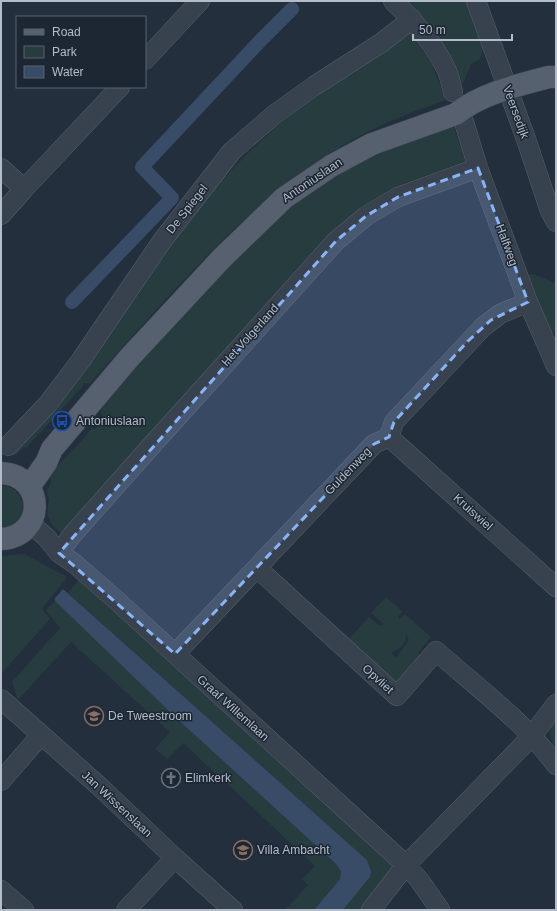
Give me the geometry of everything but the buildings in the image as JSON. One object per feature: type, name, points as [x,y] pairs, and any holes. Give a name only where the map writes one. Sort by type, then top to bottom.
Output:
[{"type":"main road","name":"Antoniuslaan","points":[[510,96],[549,77],[556,77]]},
{"type":"main road","name":"Antoniuslaan","points":[[16,479],[46,463],[52,449],[129,358],[222,258],[284,198],[331,166],[372,144],[460,118],[466,106],[556,86]]},
{"type":"main road","points":[[16,479],[32,492],[35,504],[33,517],[17,532]]},
{"type":"street","points":[[146,59],[200,1]]},
{"type":"street","points":[[392,1],[412,19],[436,51],[447,72],[453,92]]},
{"type":"street","name":"Veersedijk","points":[[476,1],[550,211],[556,222]]},
{"type":"street","name":"De Spiegel","points":[[8,446],[51,399],[81,360],[162,241],[232,151],[275,114],[314,86],[381,43],[412,19]]},
{"type":"street","points":[[1,215],[119,88]]},
{"type":"street","name":"Halfweg","points":[[460,118],[528,302],[556,366]]},
{"type":"street","points":[[1,168],[24,189]]},
{"type":"street","name":"Het Volgerland","points":[[59,553],[72,535],[152,444],[336,241],[366,216],[398,197],[478,168]]},
{"type":"street","points":[[389,437],[394,422],[483,327],[500,314],[528,302]]},
{"type":"street","name":"Guldenweg","points":[[175,654],[374,444],[389,437]]},
{"type":"street","name":"Kruiswiel","points":[[389,437],[556,587]]},
{"type":"street","name":"Graaf Willemlaan","points":[[17,532],[45,548],[59,553],[115,599],[406,865],[420,881],[440,910]]},
{"type":"street","name":"Opvliet","points":[[257,568],[397,696],[436,651],[532,736]]},
{"type":"street","name":"Jan Wissenslaan","points":[[1,699],[99,786],[232,910]]},
{"type":"street","points":[[371,910],[406,865],[532,736],[556,704]]},
{"type":"street","points":[[1,781],[41,735]]},
{"type":"street","points":[[532,736],[556,765]]},
{"type":"street","points":[[126,910],[175,858]]},
{"type":"street","points":[[1,890],[24,910]]},
{"type":"highlighted area","points":[[478,168],[528,302],[491,320],[468,341],[394,422],[389,437],[374,444],[175,654],[59,553],[336,241],[366,216],[398,197]]},
{"type":"green space","points":[[406,1],[467,1],[483,50],[480,59],[472,63],[462,85],[457,76]]},
{"type":"green space","points":[[409,31],[431,62],[446,100],[422,108],[354,139],[316,163],[279,190],[245,219],[213,250],[90,383],[83,383],[83,386],[26,448],[24,447],[16,455],[10,454],[185,225],[224,178],[290,114]]},
{"type":"green space","points":[[453,125],[466,162],[462,165],[405,183],[362,208],[63,535],[53,526],[47,514],[49,500],[47,491],[51,482],[49,474],[77,446],[92,428],[95,429],[102,419],[101,407],[143,357],[271,222],[317,185],[364,158]]},
{"type":"green space","points":[[531,274],[537,275],[556,284],[556,332],[555,331],[549,334],[525,278]]},
{"type":"green space","points":[[1,485],[11,488],[18,493],[22,500],[23,508],[17,521],[10,526],[1,527]]},
{"type":"green space","points":[[24,554],[67,577],[42,609],[50,619],[1,674],[1,556]]},
{"type":"green space","points":[[81,577],[393,864],[397,872],[366,910],[343,910],[370,877],[367,860],[68,593]]},
{"type":"green space","points":[[386,597],[403,612],[398,617],[399,619],[405,614],[431,637],[418,653],[423,658],[402,681],[391,681],[347,641],[369,617],[380,626],[384,624],[371,613]],"holes":[[[406,634],[409,640],[396,658],[391,652],[398,650],[402,646],[405,641]]]},
{"type":"green space","points":[[55,601],[174,716],[336,864],[341,872],[340,879],[314,910],[285,910],[308,885],[302,879],[315,866],[183,743],[167,759],[155,749],[170,732],[71,642],[18,700],[12,682],[60,628],[47,612],[47,609]]},
{"type":"green space","points":[[556,714],[556,743],[553,747],[548,724]]},
{"type":"water","points":[[63,589],[367,860],[371,871],[370,877],[343,910],[314,910],[340,879],[341,872],[336,864],[174,716],[55,601],[55,598]]},
{"type":"waterway","points":[[72,302],[172,198],[142,167],[292,9]]},
{"type":"place","name":"Antoniuslaan","points":[[62,421]]},
{"type":"place","name":"De Tweestroom","points":[[94,716]]},
{"type":"place","name":"Elimkerk","points":[[171,778]]},
{"type":"place","name":"Villa Ambacht","points":[[243,850]]}]
